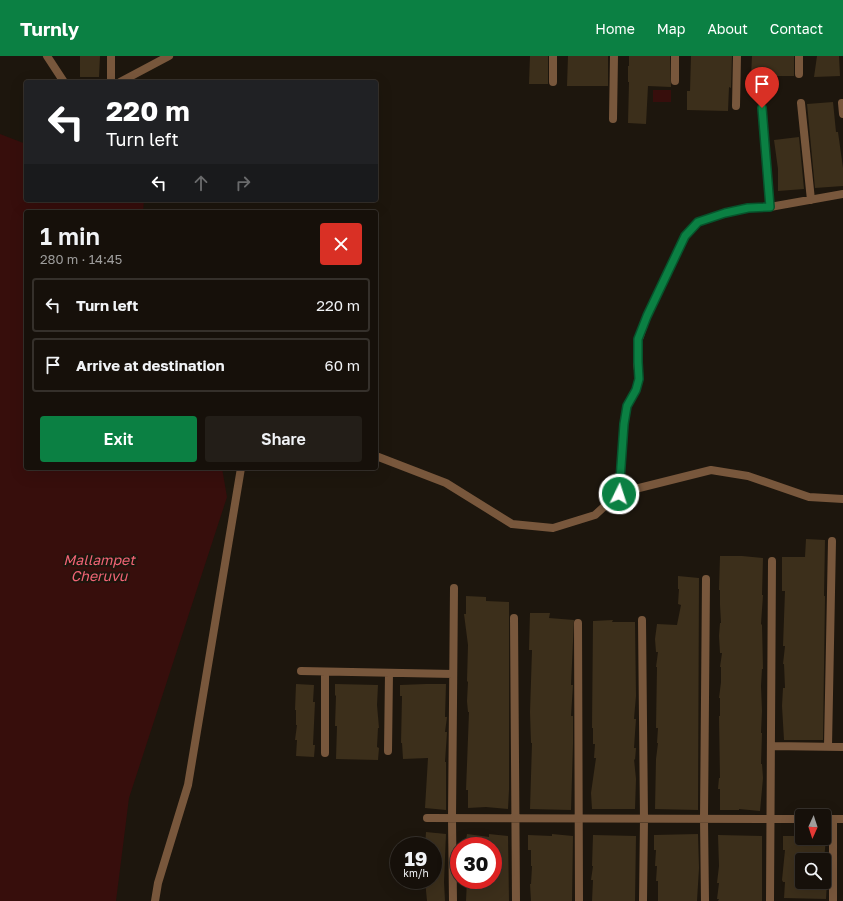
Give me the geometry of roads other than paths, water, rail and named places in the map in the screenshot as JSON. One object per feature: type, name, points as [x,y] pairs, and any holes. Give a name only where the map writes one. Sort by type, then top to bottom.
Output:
[{"type":"street","points":[[110,80],[111,56]]},
{"type":"street","points":[[124,80],[169,56]]},
{"type":"street","points":[[553,56],[553,82]]},
{"type":"street","points":[[613,119],[614,56]]},
{"type":"street","points":[[675,56],[675,81]]},
{"type":"street","points":[[736,106],[737,56]]},
{"type":"street","points":[[799,56],[799,74]]},
{"type":"street","points":[[48,57],[63,80]]},
{"type":"street","points":[[842,103],[843,114]]},
{"type":"street","points":[[801,104],[811,200]]},
{"type":"street","points":[[762,108],[770,207]]},
{"type":"street","points":[[619,494],[624,424],[627,406],[636,390],[639,379],[638,339],[647,316],[685,236],[698,222],[725,213],[748,208],[770,207],[843,194]]},
{"type":"street","points":[[378,457],[446,483],[512,524],[553,528],[595,515],[619,494],[711,470],[748,476],[810,497],[843,499]]},
{"type":"street","points":[[155,901],[158,883],[188,785],[241,470]]},
{"type":"street","points":[[828,746],[832,541]]},
{"type":"street","points":[[770,901],[772,561]]},
{"type":"street","points":[[704,901],[706,579]]},
{"type":"street","points":[[453,901],[452,819],[454,588]]},
{"type":"street","points":[[514,618],[517,819],[516,901]]},
{"type":"street","points":[[642,620],[644,819],[643,901]]},
{"type":"street","points":[[578,624],[579,901]]},
{"type":"street","points":[[301,671],[453,674]]},
{"type":"street","points":[[325,672],[325,753]]},
{"type":"street","points":[[388,673],[388,751]]},
{"type":"street","points":[[771,746],[843,747]]},
{"type":"street","points":[[426,818],[795,819]]},
{"type":"street","points":[[833,901],[833,819],[843,819]]},
{"type":"water","points":[[653,90],[671,90],[671,102],[653,102]]},
{"type":"water","name":"Mallampet Cheruvu","points":[[0,134],[24,143],[24,202],[144,202],[143,210],[24,210],[24,470],[222,470],[227,497],[129,798],[116,901],[0,901]]}]
